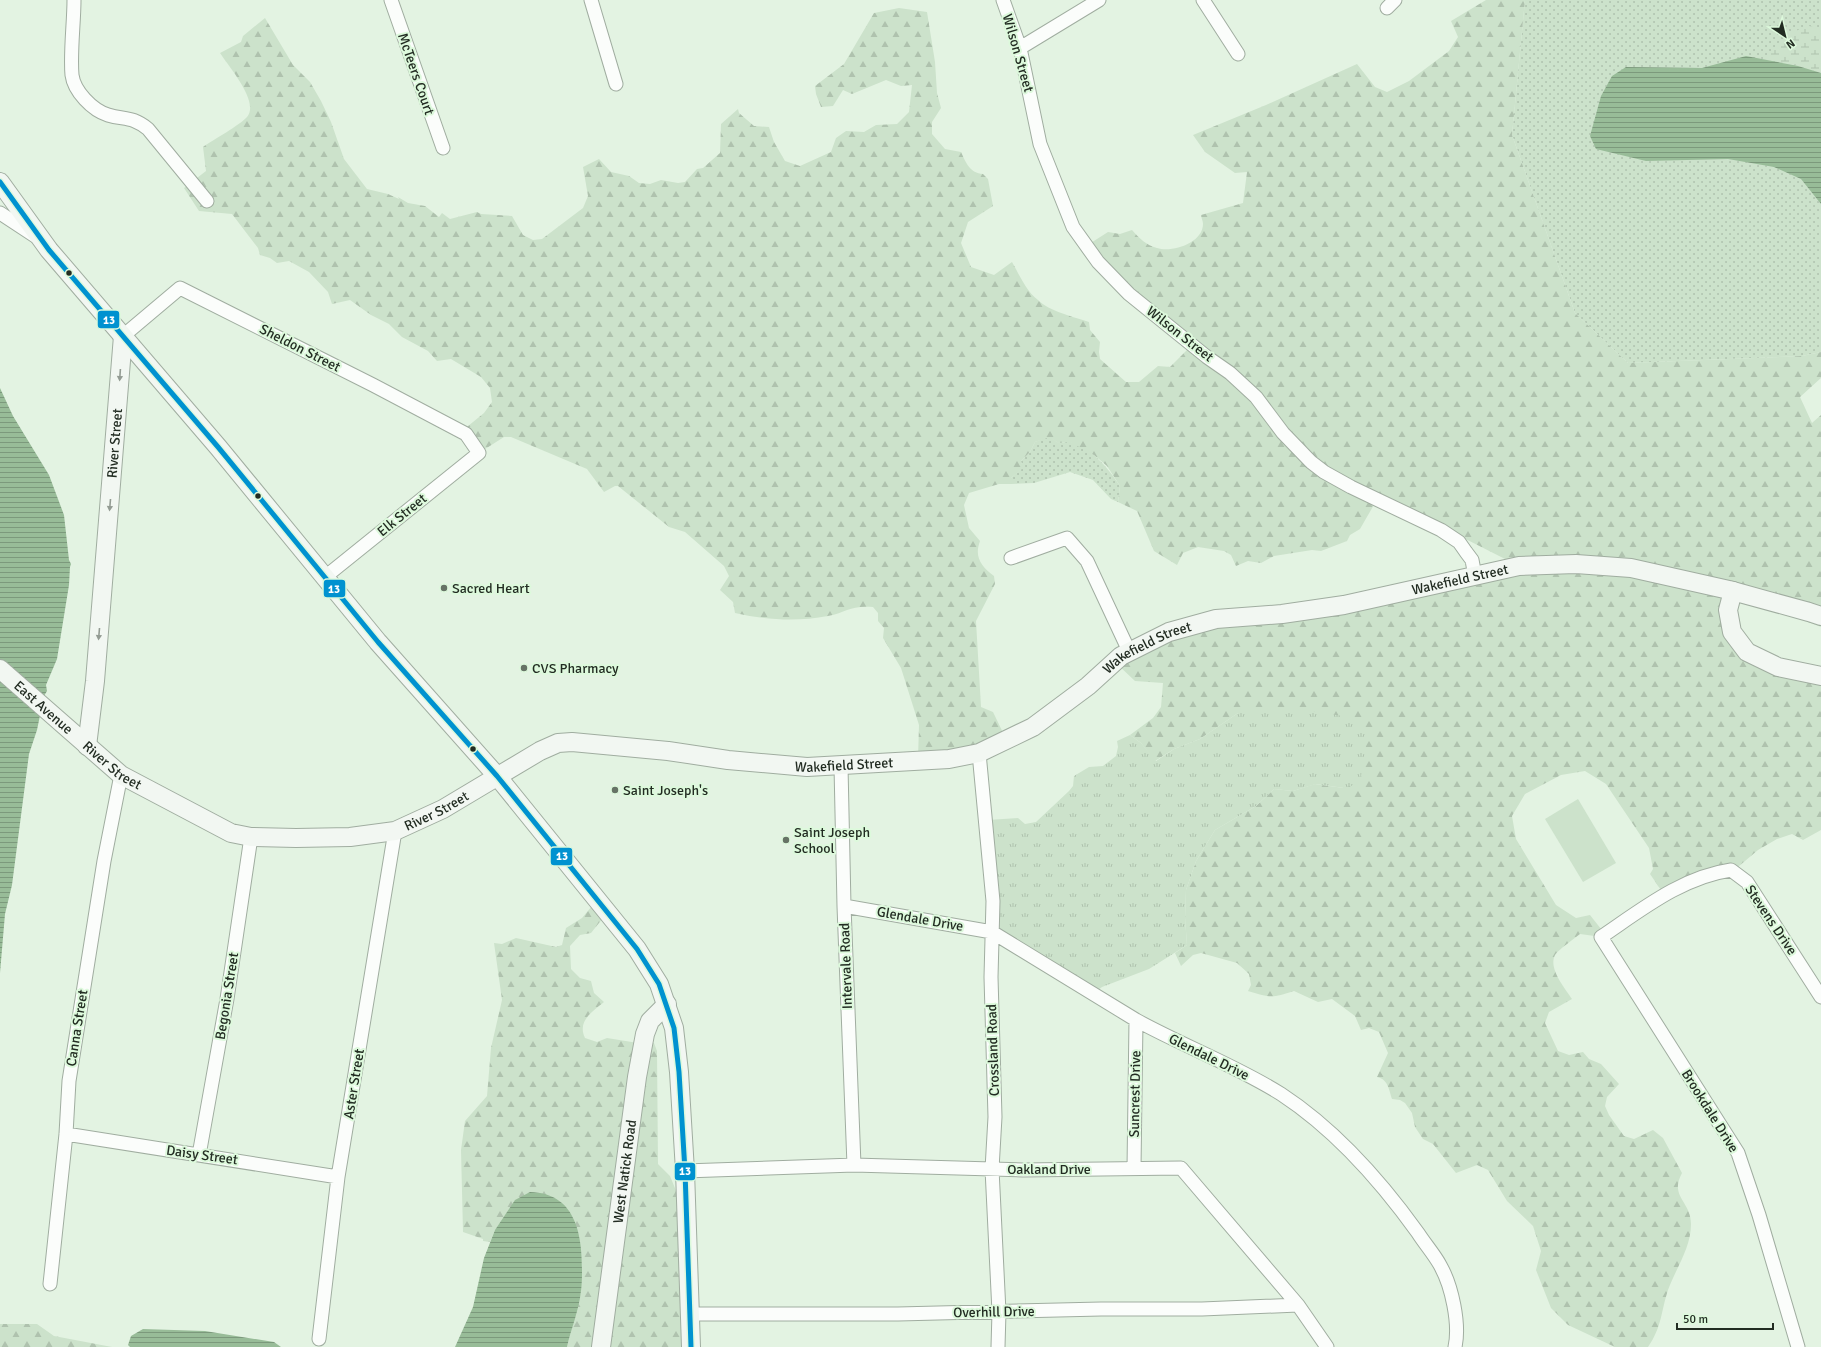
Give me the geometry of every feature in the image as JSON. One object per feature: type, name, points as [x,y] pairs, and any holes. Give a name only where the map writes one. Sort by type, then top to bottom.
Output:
[{"type":"main road","points":[[0,182],[42,240],[218,448],[378,642],[497,776],[637,949],[659,984],[674,1028],[680,1072],[691,1347]]},
{"type":"main road","name":"River Street","points":[[123,336],[96,673],[87,746],[121,775],[232,833],[252,838],[350,837],[395,831],[443,809],[497,776]]},
{"type":"main road","name":"Wakefield Street","points":[[497,776],[540,751],[558,743],[572,742],[662,750],[728,760],[808,766],[841,766],[948,759],[979,753],[1032,728],[1052,715],[1088,686],[1121,656],[1169,632],[1216,619],[1264,616],[1318,610],[1519,566],[1557,564],[1608,565],[1666,575],[1733,591],[1821,616]]},
{"type":"main road","points":[[1733,591],[1728,610],[1732,632],[1747,652],[1778,667],[1821,676]]},
{"type":"main road","name":"East Avenue","points":[[0,669],[87,746]]},
{"type":"main road","name":"West Natick Road","points":[[601,1347],[637,1077],[645,1034],[650,1021],[667,1004]]},
{"type":"street","points":[[74,0],[72,75],[77,88],[85,99],[98,110],[108,115],[129,118],[148,129],[207,201]]},
{"type":"street","name":"McTeers Court","points":[[391,0],[443,148]]},
{"type":"street","points":[[591,0],[616,84]]},
{"type":"street","name":"Wilson Street","points":[[1003,0],[1020,48],[1040,144],[1073,227],[1098,262],[1129,294],[1207,357],[1230,373],[1256,397],[1283,433],[1311,462],[1324,472],[1351,487],[1441,530],[1463,547],[1472,560],[1475,576]]},
{"type":"street","points":[[1020,48],[1099,0]]},
{"type":"street","points":[[1203,0],[1238,54]]},
{"type":"street","points":[[0,213],[42,240]]},
{"type":"street","name":"Sheldon Street","points":[[123,336],[180,288],[373,385],[466,434],[479,453]]},
{"type":"street","name":"Elk Street","points":[[325,577],[479,453]]},
{"type":"street","points":[[1011,558],[1067,538],[1087,561],[1129,651]]},
{"type":"street","name":"Crossland Road","points":[[979,753],[993,901],[991,977],[995,1117],[992,1169],[999,1312],[998,1347]]},
{"type":"street","name":"Intervale Road","points":[[841,766],[844,906],[854,1165]]},
{"type":"street","name":"Canna Street","points":[[50,1284],[66,1134],[69,1081],[104,861],[121,775]]},
{"type":"street","name":"Aster Street","points":[[319,1339],[338,1177],[395,831]]},
{"type":"street","name":"Begonia Street","points":[[199,1155],[227,999],[252,838]]},
{"type":"street","name":"Stevens Drive","points":[[1601,937],[1670,892],[1710,874],[1731,870],[1747,882],[1821,997]]},
{"type":"street","name":"Glendale Drive","points":[[844,906],[992,932],[1160,1034],[1224,1063],[1282,1095],[1307,1113],[1382,1183],[1440,1265],[1448,1283],[1455,1311],[1457,1332],[1455,1347]]},
{"type":"street","name":"Brookdale Drive","points":[[1601,937],[1738,1153],[1759,1216],[1798,1347]]},
{"type":"street","name":"Suncrest Drive","points":[[1134,1168],[1136,1020]]},
{"type":"street","name":"Daisy Street","points":[[66,1134],[199,1155],[221,1157],[338,1177]]},
{"type":"street","name":"Oakland Drive","points":[[685,1171],[854,1165],[992,1169],[1181,1168],[1298,1305],[1327,1347]]},
{"type":"street","name":"Overhill Drive","points":[[690,1314],[1202,1309],[1298,1305]]},
{"type":"green space","points":[[1486,0],[1525,0],[1512,135],[1575,313],[1628,363],[1802,356],[1821,352],[1821,378],[1800,397],[1812,423],[1821,415],[1821,627],[1727,591],[1744,653],[1821,677],[1821,830],[1803,840],[1792,834],[1777,839],[1758,850],[1732,872],[1665,896],[1650,874],[1653,869],[1649,848],[1606,784],[1585,771],[1561,775],[1525,794],[1512,816],[1516,839],[1556,905],[1576,918],[1590,915],[1605,934],[1602,937],[1580,934],[1555,955],[1553,960],[1555,972],[1572,999],[1549,1012],[1545,1023],[1558,1051],[1569,1055],[1583,1052],[1589,1059],[1601,1064],[1619,1084],[1607,1097],[1605,1106],[1609,1115],[1624,1136],[1634,1139],[1653,1130],[1663,1138],[1682,1173],[1678,1188],[1679,1194],[1690,1216],[1691,1224],[1689,1241],[1668,1290],[1659,1326],[1648,1347],[1615,1347],[1568,1325],[1551,1308],[1536,1270],[1541,1251],[1533,1226],[1507,1201],[1488,1170],[1477,1165],[1456,1173],[1433,1144],[1423,1139],[1415,1127],[1412,1113],[1405,1103],[1400,1100],[1392,1099],[1386,1082],[1377,1077],[1388,1053],[1379,1032],[1369,1028],[1361,1030],[1355,1016],[1332,999],[1318,1002],[1294,991],[1271,996],[1248,991],[1251,985],[1249,974],[1237,963],[1201,953],[1193,955],[1181,966],[1175,953],[1187,945],[1185,918],[1186,890],[1196,861],[1215,830],[1256,806],[1274,789],[1293,791],[1315,784],[1344,788],[1238,713],[1200,739],[1174,749],[1155,761],[1141,743],[1130,735],[1153,718],[1161,707],[1163,683],[1135,681],[1117,664],[1160,638],[1281,615],[1509,561],[1430,521],[1375,503],[1360,529],[1350,535],[1347,541],[1321,551],[1312,550],[1274,556],[1261,563],[1248,561],[1236,566],[1231,555],[1224,551],[1198,547],[1183,553],[1177,565],[1154,551],[1137,511],[1118,502],[1120,486],[1107,466],[1094,455],[1070,442],[1058,443],[1050,437],[1035,442],[1030,452],[1021,461],[1023,468],[1011,478],[1011,484],[999,484],[969,493],[964,505],[969,528],[980,541],[978,556],[985,569],[994,576],[995,584],[976,621],[981,707],[993,712],[1007,741],[918,759],[919,725],[901,668],[883,638],[884,628],[878,621],[878,613],[873,607],[859,607],[828,616],[793,620],[770,619],[735,613],[733,602],[720,590],[729,576],[724,566],[685,532],[669,527],[618,486],[604,492],[587,469],[511,437],[504,437],[482,451],[462,431],[484,413],[492,402],[490,388],[481,377],[451,359],[437,361],[428,351],[402,337],[389,324],[371,315],[350,300],[332,304],[328,292],[309,272],[289,261],[277,263],[270,258],[260,255],[258,248],[232,214],[199,211],[184,188],[206,171],[203,147],[244,120],[250,111],[250,103],[247,94],[236,75],[220,53],[241,42],[243,36],[265,18],[293,65],[310,82],[331,122],[344,159],[367,189],[388,194],[399,199],[398,197],[408,203],[425,206],[439,217],[442,213],[450,219],[477,212],[481,214],[512,216],[523,235],[533,240],[542,239],[583,208],[588,196],[583,167],[599,159],[611,172],[629,176],[639,183],[650,184],[661,180],[678,183],[685,182],[697,169],[703,168],[720,153],[721,124],[738,109],[739,113],[754,126],[769,127],[774,142],[785,161],[800,166],[831,152],[836,138],[846,131],[864,132],[876,125],[897,124],[909,112],[912,85],[901,86],[886,80],[852,94],[843,90],[833,106],[821,107],[816,94],[815,86],[844,64],[874,13],[899,8],[927,12],[935,62],[937,93],[941,108],[932,122],[932,134],[945,149],[961,152],[972,170],[983,174],[988,179],[993,206],[968,222],[961,243],[971,267],[994,275],[1012,262],[1026,287],[1043,304],[1062,313],[1089,322],[1090,330],[1100,342],[1100,359],[1126,382],[1139,382],[1158,366],[1170,367],[1190,347],[1086,246],[1108,232],[1120,234],[1132,230],[1141,239],[1153,247],[1171,249],[1186,245],[1202,231],[1203,224],[1201,215],[1243,203],[1247,172],[1235,173],[1205,152],[1193,135],[1266,105],[1357,64],[1375,87],[1387,92],[1409,81],[1449,51],[1458,37],[1451,21]]},
{"type":"green space","points":[[1525,0],[1821,0],[1821,352],[1802,356],[1628,363],[1575,313],[1512,135]]},
{"type":"green space","points":[[1809,26],[1821,29],[1821,73],[1766,59],[1784,38],[1795,31]]},
{"type":"green space","points":[[1050,436],[1058,443],[1069,442],[1079,445],[1093,454],[1120,486],[1118,502],[1111,499],[1093,480],[1070,472],[1034,483],[1011,484],[1011,478],[1022,468],[1021,461],[1030,452],[1035,442]]},
{"type":"green space","points":[[1289,707],[1354,718],[1366,728],[1367,738],[1360,783],[1344,788],[1316,784],[1293,791],[1274,789],[1256,806],[1215,830],[1196,861],[1186,890],[1185,918],[1187,945],[1149,969],[1102,987],[1093,994],[992,933],[988,820],[1018,818],[1025,824],[1036,822],[1069,791],[1073,786],[1074,776],[1089,767],[1103,766],[1116,756],[1118,747],[1117,741],[1130,735],[1141,743],[1156,761],[1174,749],[1200,739],[1238,713],[1252,709]]},
{"type":"green space","points":[[1578,799],[1616,863],[1583,882],[1545,819]]},
{"type":"green space","points":[[597,900],[607,913],[591,933],[580,935],[570,946],[571,969],[580,978],[591,981],[594,993],[604,1002],[587,1017],[584,1022],[583,1032],[585,1038],[597,1042],[607,1038],[638,1043],[654,1043],[657,1051],[658,1164],[670,1176],[686,1215],[690,1347],[567,1347],[581,1291],[495,1230],[490,1242],[483,1241],[483,1239],[463,1232],[461,1150],[465,1121],[487,1096],[491,1048],[502,1000],[494,943],[502,944],[516,938],[556,947],[562,945],[566,928],[582,918]]},
{"type":"green space","points":[[0,1324],[37,1324],[54,1336],[112,1347],[0,1347]]},
{"type":"shaded area","points":[[1746,56],[1798,66],[1821,73],[1821,204],[1801,179],[1774,167],[1728,159],[1646,161],[1596,149],[1590,136],[1601,96],[1612,76],[1626,67],[1702,68]]},
{"type":"shaded area","points":[[0,388],[13,416],[49,475],[64,515],[69,560],[71,564],[57,659],[46,685],[47,691],[44,696],[37,730],[29,754],[12,885],[5,914],[0,973]]},
{"type":"shaded area","points":[[530,1192],[545,1194],[557,1199],[566,1207],[573,1217],[577,1229],[582,1255],[582,1286],[579,1305],[567,1347],[455,1347],[473,1307],[484,1258],[495,1230],[515,1200]]},
{"type":"shaded area","points":[[143,1329],[205,1331],[274,1342],[281,1347],[130,1347],[128,1345],[131,1336]]},
{"type":"transit line","name":"13","points":[[0,182],[49,250],[218,447],[378,642],[497,776],[637,949],[659,984],[674,1028],[679,1072],[685,1171],[691,1347]]},
{"type":"place","name":"Sacred Heart","points":[[444,588]]},
{"type":"place","name":"CVS Pharmacy","points":[[524,668]]},
{"type":"place","name":"Saint Joseph's","points":[[615,790]]},
{"type":"place","name":"Saint Joseph School","points":[[786,840]]}]
